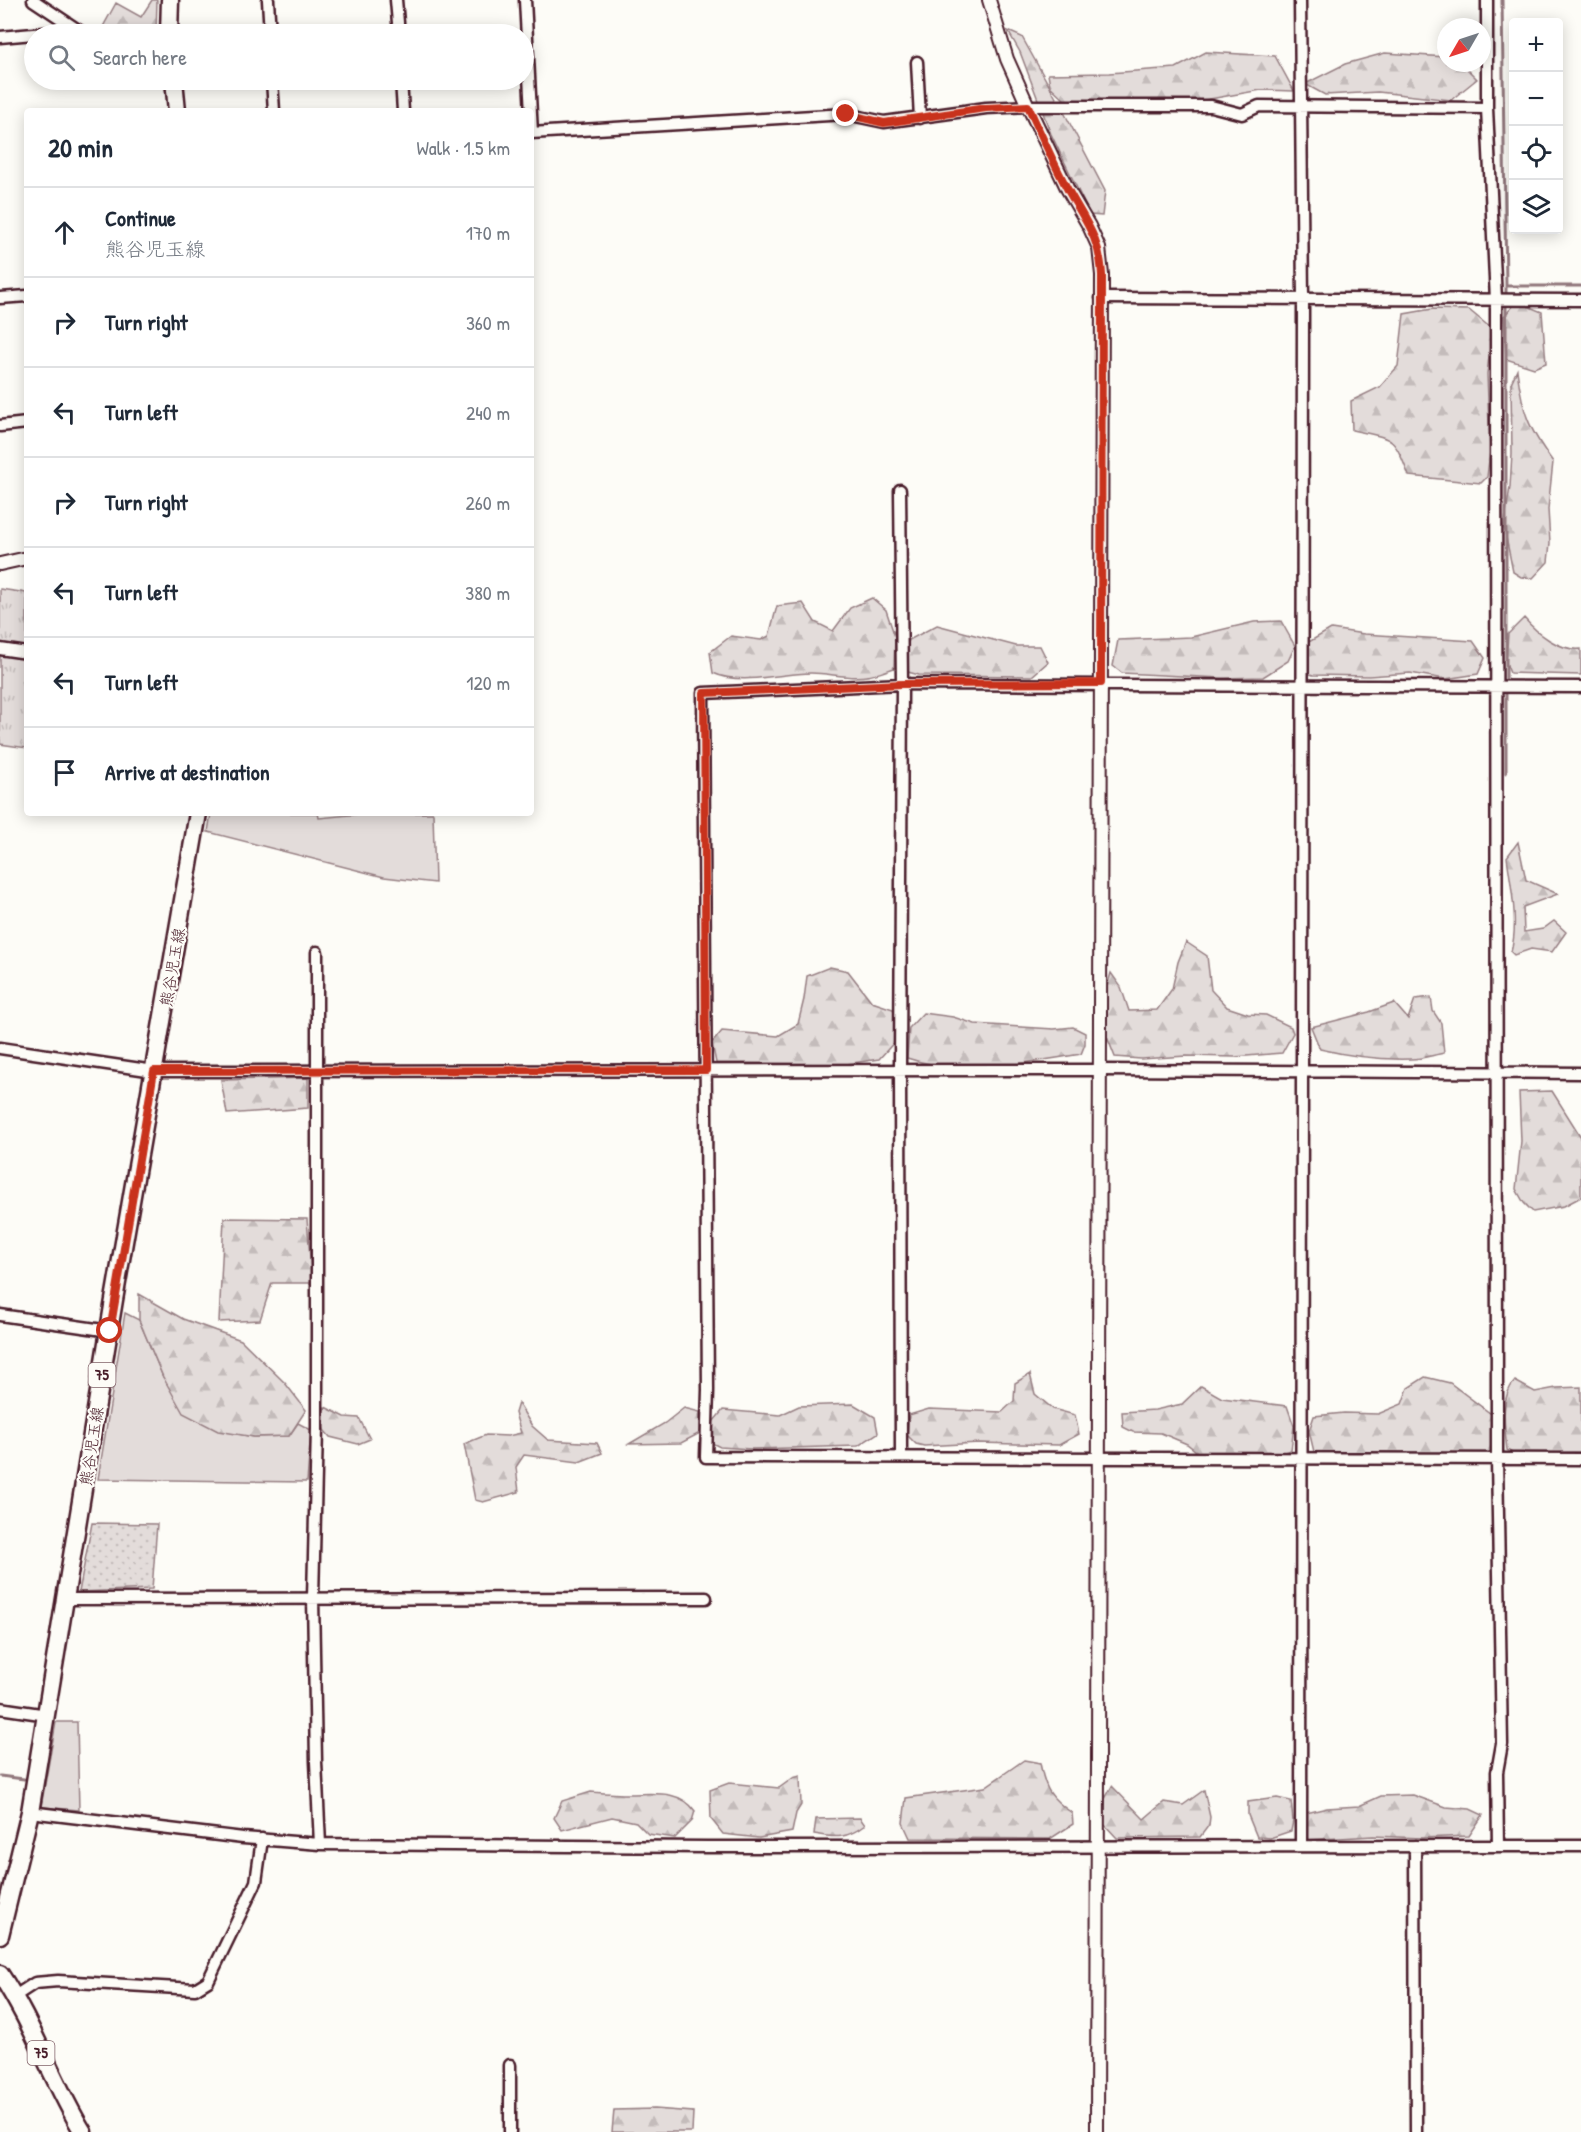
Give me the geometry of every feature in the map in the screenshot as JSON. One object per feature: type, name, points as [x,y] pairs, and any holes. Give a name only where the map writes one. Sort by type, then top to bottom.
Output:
[{"type":"main road","points":[[169,24],[170,0]]},
{"type":"main road","points":[[175,90],[177,108]]},
{"type":"main road","name":"熊谷児玉線","points":[[0,1935],[30,1812],[197,816]]},
{"type":"main road","name":"75","points":[[0,1974],[15,1996],[63,2098],[83,2132]]},
{"type":"street","points":[[268,0],[269,24]]},
{"type":"street","points":[[396,0],[398,24]]},
{"type":"street","points":[[525,0],[526,24]]},
{"type":"street","points":[[989,0],[1007,59],[1068,190],[1099,248],[1102,275],[1097,2132]]},
{"type":"street","points":[[1300,0],[1303,299],[1301,1846]]},
{"type":"street","points":[[1487,0],[1487,108],[1496,300],[1497,1459],[1502,1744],[1497,1772],[1498,1846]]},
{"type":"street","points":[[38,2],[70,24]]},
{"type":"street","points":[[0,37],[24,36]]},
{"type":"street","points":[[917,62],[920,118]]},
{"type":"street","points":[[273,90],[274,108]]},
{"type":"street","points":[[402,90],[403,108]]},
{"type":"street","points":[[530,90],[531,108]]},
{"type":"street","points":[[534,133],[846,114],[884,123],[986,108],[1028,106],[1211,106],[1242,114],[1259,106],[1487,108]]},
{"type":"street","points":[[0,298],[24,296]]},
{"type":"street","points":[[1101,298],[1581,300]]},
{"type":"street","points":[[0,426],[24,423]]},
{"type":"street","points":[[900,490],[902,1457]]},
{"type":"street","points":[[0,564],[24,559]]},
{"type":"street","points":[[0,649],[24,653]]},
{"type":"street","points":[[1581,687],[1101,683],[902,684],[704,693],[706,1457],[1581,1459]]},
{"type":"street","points":[[317,952],[317,1428],[313,1598],[320,1844]]},
{"type":"street","points":[[0,1048],[154,1071],[1100,1070],[1581,1073]]},
{"type":"street","points":[[0,1315],[110,1331]]},
{"type":"street","points":[[66,1599],[706,1598]]},
{"type":"street","points":[[0,1708],[47,1715]]},
{"type":"street","points":[[30,1812],[320,1844],[1581,1846]]},
{"type":"street","points":[[15,1996],[35,1983],[47,1982],[195,1989],[208,1981],[256,1882],[262,1839]]},
{"type":"street","points":[[1415,1846],[1416,2132]]},
{"type":"street","points":[[510,2065],[510,2132]]},
{"type":"green space","points":[[152,0],[157,0],[156,24],[104,24],[116,3],[141,17]]},
{"type":"green space","points":[[1008,31],[1022,37],[1105,191],[1102,216],[1090,215],[1051,134],[1020,52]]},
{"type":"green space","points":[[1206,52],[1275,56],[1294,91],[1261,90],[1181,104],[1065,100],[1050,86],[1048,74],[1109,73],[1176,68]]},
{"type":"green space","points":[[1385,53],[1437,56],[1437,72],[1470,72],[1477,79],[1451,100],[1378,92],[1325,95],[1305,84],[1345,64]]},
{"type":"green space","points":[[1517,302],[1542,312],[1546,363],[1534,368],[1506,359],[1504,316]]},
{"type":"green space","points":[[1432,309],[1469,310],[1492,329],[1487,374],[1490,451],[1487,477],[1481,483],[1409,476],[1399,453],[1390,441],[1376,435],[1352,430],[1351,401],[1380,387],[1398,366],[1404,314]]},
{"type":"green space","points":[[1517,370],[1528,419],[1553,462],[1548,509],[1550,543],[1548,562],[1533,578],[1521,577],[1513,572],[1504,527],[1512,454],[1511,383]]},
{"type":"green space","points":[[0,589],[24,593],[24,748],[0,744]]},
{"type":"green space","points":[[872,598],[886,610],[895,637],[894,668],[860,677],[811,673],[748,679],[724,677],[713,673],[710,652],[731,636],[761,640],[769,636],[777,606],[803,603],[815,622],[833,631],[850,608]]},
{"type":"green space","points":[[1524,618],[1536,630],[1557,644],[1581,649],[1581,675],[1510,673],[1506,663],[1508,634]]},
{"type":"green space","points":[[1281,621],[1295,646],[1288,661],[1263,677],[1222,678],[1122,673],[1113,666],[1118,640],[1191,637],[1254,622]]},
{"type":"green space","points":[[937,625],[1016,646],[1040,646],[1048,662],[1032,676],[919,675],[908,672],[902,663],[909,640]]},
{"type":"green space","points":[[1331,629],[1364,634],[1473,641],[1485,658],[1478,674],[1445,679],[1410,673],[1369,676],[1313,675],[1301,671],[1307,643]]},
{"type":"green space","points":[[211,816],[319,816],[319,818],[433,816],[435,883],[384,877],[208,832]]},
{"type":"green space","points":[[1518,842],[1526,880],[1558,894],[1523,907],[1524,932],[1543,929],[1554,921],[1566,932],[1552,952],[1531,949],[1514,955],[1511,952],[1514,917],[1507,857]]},
{"type":"green space","points":[[1186,942],[1207,956],[1211,990],[1227,1007],[1248,1014],[1266,1015],[1291,1027],[1293,1033],[1282,1053],[1235,1057],[1186,1056],[1141,1059],[1115,1057],[1104,1029],[1104,997],[1111,973],[1121,987],[1129,1011],[1157,1010],[1172,989],[1178,962]]},
{"type":"green space","points":[[830,967],[848,971],[872,1002],[893,1009],[899,1024],[898,1038],[879,1059],[846,1064],[716,1063],[712,1043],[722,1031],[778,1036],[798,1024],[807,976]]},
{"type":"green space","points":[[1431,997],[1433,1011],[1441,1023],[1444,1053],[1400,1059],[1365,1057],[1320,1049],[1311,1027],[1394,1003],[1408,1019],[1415,999]]},
{"type":"green space","points":[[923,1013],[953,1017],[975,1024],[1054,1029],[1073,1027],[1085,1033],[1085,1044],[1081,1054],[1016,1064],[970,1067],[927,1063],[907,1058],[909,1028]]},
{"type":"green space","points":[[308,1078],[308,1108],[227,1114],[221,1080]]},
{"type":"green space","points":[[1552,1091],[1581,1137],[1581,1197],[1564,1206],[1533,1212],[1524,1203],[1516,1189],[1521,1141],[1519,1092]]},
{"type":"green space","points":[[224,1218],[307,1219],[312,1283],[272,1283],[260,1320],[219,1322]]},
{"type":"green space","points":[[139,1294],[183,1319],[241,1340],[285,1383],[306,1410],[289,1436],[254,1437],[218,1431],[183,1413],[163,1377],[139,1320]]},
{"type":"green space","points":[[125,1313],[139,1320],[163,1377],[218,1430],[254,1437],[289,1436],[298,1423],[311,1430],[307,1482],[98,1479]]},
{"type":"green space","points":[[1030,1374],[1035,1394],[1053,1409],[1075,1415],[1079,1434],[1059,1445],[979,1443],[924,1446],[916,1444],[907,1435],[909,1415],[929,1409],[1002,1412],[1014,1401],[1015,1383]]},
{"type":"green space","points":[[1425,1377],[1450,1383],[1491,1414],[1496,1429],[1494,1456],[1420,1459],[1382,1453],[1351,1452],[1328,1456],[1314,1452],[1309,1431],[1314,1416],[1344,1413],[1378,1414],[1402,1404],[1408,1388]]},
{"type":"green space","points":[[1515,1381],[1535,1392],[1581,1387],[1581,1452],[1514,1454],[1507,1450],[1504,1424],[1505,1405],[1510,1388]]},
{"type":"green space","points":[[1201,1386],[1222,1398],[1287,1406],[1294,1426],[1291,1450],[1270,1456],[1200,1454],[1187,1444],[1161,1433],[1133,1432],[1123,1427],[1122,1412],[1155,1410],[1182,1404]]},
{"type":"green space","points":[[518,1403],[532,1426],[548,1440],[597,1443],[602,1453],[579,1462],[524,1455],[516,1467],[519,1492],[483,1502],[475,1500],[464,1444],[486,1435],[508,1436],[521,1433],[515,1413]]},
{"type":"green space","points":[[853,1404],[875,1417],[878,1433],[858,1446],[751,1449],[720,1447],[710,1442],[713,1422],[723,1410],[780,1415],[799,1406]]},
{"type":"green space","points":[[325,1407],[345,1417],[359,1418],[370,1439],[358,1444],[330,1437],[324,1430],[321,1420]]},
{"type":"green space","points":[[684,1408],[700,1412],[700,1433],[681,1443],[629,1444],[665,1423]]},
{"type":"green space","points":[[92,1523],[157,1524],[152,1589],[79,1592]]},
{"type":"green space","points":[[56,1722],[77,1722],[79,1810],[41,1807]]},
{"type":"green space","points":[[1024,1760],[1040,1763],[1050,1792],[1058,1803],[1072,1813],[1073,1824],[1050,1839],[910,1838],[903,1823],[906,1798],[985,1787]]},
{"type":"green space","points":[[800,1776],[801,1805],[796,1813],[792,1832],[759,1838],[723,1834],[711,1819],[710,1790],[729,1783],[779,1788]]},
{"type":"green space","points":[[1112,1786],[1144,1819],[1164,1802],[1183,1805],[1204,1790],[1210,1817],[1209,1825],[1200,1837],[1117,1838],[1104,1824],[1105,1799]]},
{"type":"green space","points":[[591,1792],[665,1794],[682,1799],[695,1811],[692,1821],[675,1838],[648,1834],[636,1822],[612,1817],[562,1830],[554,1818],[562,1801]]},
{"type":"green space","points":[[1413,1795],[1446,1807],[1470,1809],[1483,1815],[1469,1836],[1422,1838],[1373,1836],[1306,1840],[1302,1814],[1327,1808],[1359,1806],[1381,1796]]},
{"type":"green space","points":[[1277,1798],[1291,1801],[1293,1821],[1291,1831],[1270,1838],[1257,1837],[1248,1815],[1248,1802]]},
{"type":"green space","points":[[860,1818],[865,1825],[853,1833],[835,1837],[814,1834],[816,1819]]},
{"type":"green space","points":[[655,2109],[693,2112],[692,2132],[612,2132],[614,2110]]},
{"type":"waterway","points":[[1502,0],[1506,286],[1506,773]]},
{"type":"waterway","points":[[1506,286],[1581,286]]},
{"type":"waterway","points":[[0,1776],[24,1779]]},
{"type":"route","points":[[110,1331],[154,1071],[706,1070],[704,693],[902,684],[1101,683],[1102,275],[1099,248],[1028,106],[986,108],[884,123],[846,114]]}]
